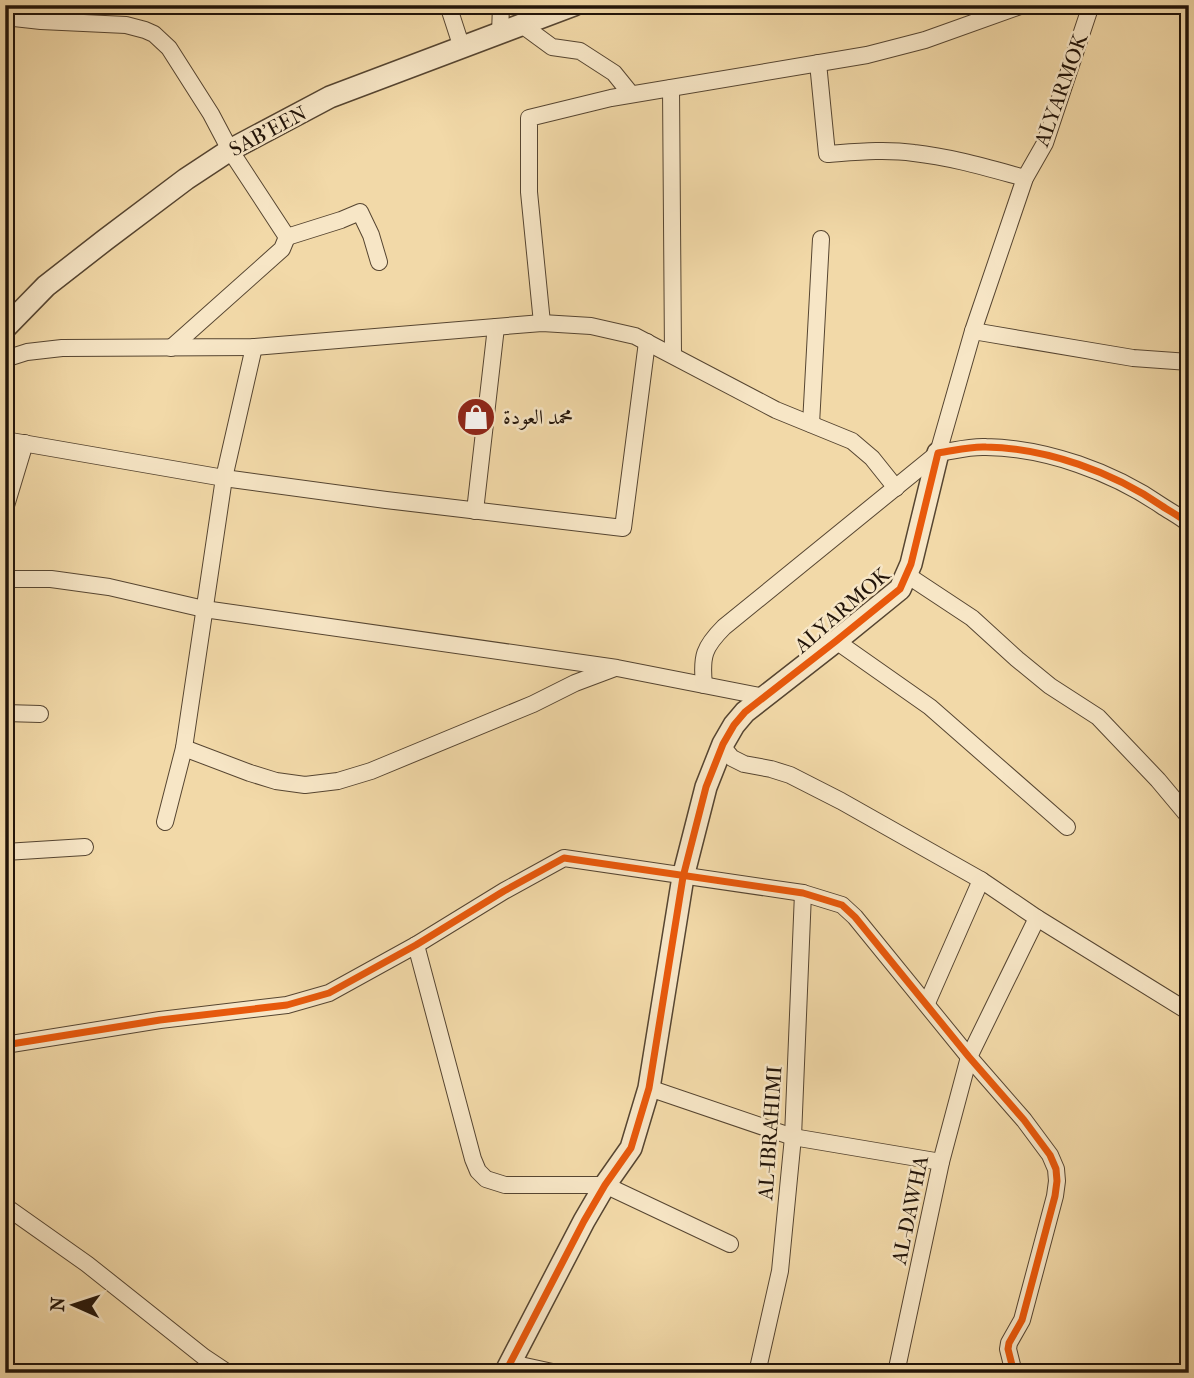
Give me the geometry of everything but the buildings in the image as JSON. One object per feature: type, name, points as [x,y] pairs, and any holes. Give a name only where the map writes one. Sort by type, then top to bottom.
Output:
[{"type":"street","points":[[448,5],[462,48]]},
{"type":"street","points":[[500,34],[501,5]]},
{"type":"street","name":"SAB'EEN","points":[[5,328],[46,286],[95,247],[186,179],[230,150],[330,97],[574,5]]},
{"type":"street","points":[[542,323],[529,192],[528,118],[631,94],[867,55],[925,40],[1023,5]]},
{"type":"street","name":"ALYARMOK","points":[[508,1368],[584,1221],[631,1148],[649,1088],[683,877],[706,787],[722,746],[745,712],[900,589],[907,575],[937,453],[973,331],[1025,178],[1045,142],[1091,5]]},
{"type":"street","points":[[5,17],[136,26],[154,34],[169,48],[211,114],[230,150],[287,237]]},
{"type":"street","points":[[522,25],[552,47],[580,51],[614,73],[631,94]]},
{"type":"street","points":[[818,63],[827,154],[877,150],[913,152],[1025,178]]},
{"type":"street","points":[[671,88],[673,355]]},
{"type":"street","points":[[172,348],[282,249],[287,237],[360,212],[371,235],[379,262]]},
{"type":"street","points":[[811,424],[821,239]]},
{"type":"street","points":[[5,359],[27,352],[62,348],[254,347],[542,323],[591,326],[635,336],[776,410],[852,441],[864,449],[896,488]]},
{"type":"street","points":[[475,511],[496,327]]},
{"type":"street","points":[[973,331],[1133,358],[1189,362]]},
{"type":"street","points":[[5,440],[224,478],[623,528],[647,342]]},
{"type":"street","points":[[165,822],[184,748],[224,478],[254,347]]},
{"type":"street","points":[[5,509],[26,443]]},
{"type":"street","points":[[704,685],[704,655],[709,642],[717,634],[937,453],[984,446],[1055,458],[1112,476],[1189,524]]},
{"type":"street","points":[[907,575],[972,618],[1050,686],[1098,717],[1189,817]]},
{"type":"street","points":[[5,579],[51,579],[109,587],[204,609],[617,668],[765,697]]},
{"type":"street","points":[[836,641],[930,707],[1067,827]]},
{"type":"street","points":[[184,748],[250,774],[276,781],[305,785],[338,781],[371,771],[533,704],[575,683],[617,668]]},
{"type":"street","points":[[5,713],[40,714]]},
{"type":"street","points":[[722,746],[732,758],[744,764],[790,775],[981,880],[1189,1012]]},
{"type":"street","points":[[5,852],[85,847]]},
{"type":"street","points":[[5,1045],[160,1020],[288,1005],[330,993],[564,858],[803,893],[842,905],[855,917],[1024,1120],[1050,1155],[1056,1169],[1055,1196],[1022,1320],[1009,1343],[1014,1373]]},
{"type":"street","points":[[927,1003],[981,880]]},
{"type":"street","name":"AL-IBRAHIMI","points":[[757,1373],[780,1271],[793,1137],[803,893]]},
{"type":"street","name":"AL-DAWHA","points":[[896,1373],[941,1162],[969,1057],[1037,918]]},
{"type":"street","points":[[416,945],[473,1159],[478,1171],[486,1179],[505,1185],[605,1185],[730,1244]]},
{"type":"street","points":[[649,1088],[793,1137],[941,1162]]},
{"type":"street","points":[[5,1206],[87,1264],[228,1373]]},
{"type":"street","points":[[508,1368],[557,1373]]},
{"type":"cycle path","points":[[505,1373],[584,1221],[631,1148],[649,1088],[683,877],[706,787],[723,744],[745,712],[900,589],[911,564],[938,453],[986,447],[1009,448],[1055,457],[1122,483],[1189,524]]},
{"type":"cycle path","points":[[5,1045],[160,1020],[287,1005],[329,993],[564,858],[803,893],[842,905],[855,917],[1024,1120],[1050,1155],[1056,1169],[1055,1196],[1022,1320],[1009,1343],[1014,1373]]},
{"type":"place","name":"محمد العودة","points":[[476,417]]}]
